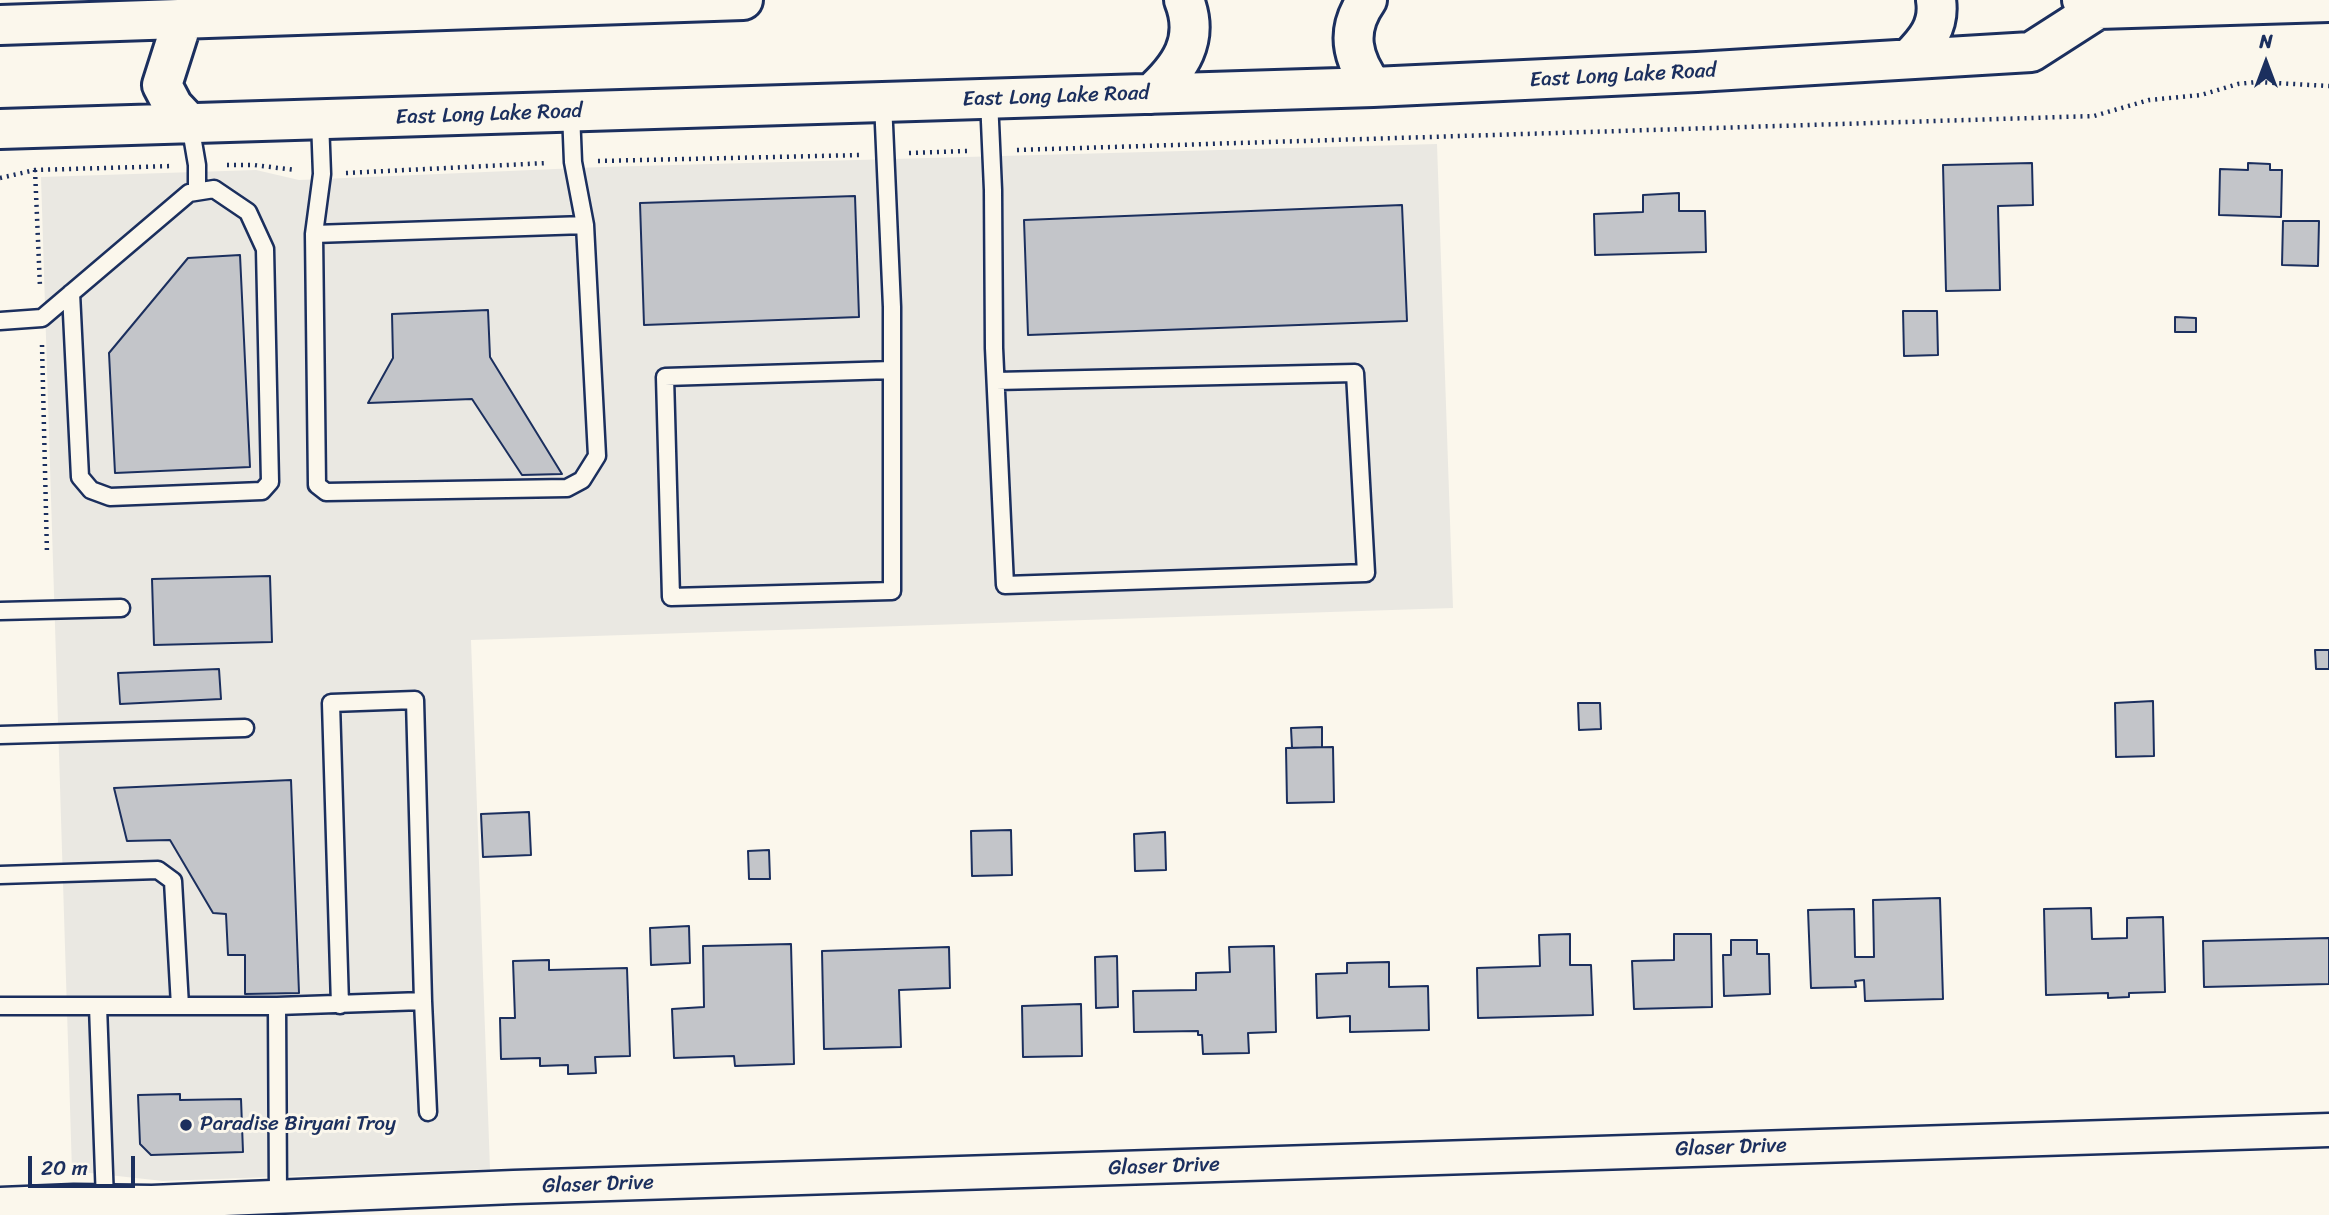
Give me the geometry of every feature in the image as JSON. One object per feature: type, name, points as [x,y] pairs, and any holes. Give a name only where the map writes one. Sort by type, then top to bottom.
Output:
[{"type":"main road","points":[[0,25],[182,9],[743,0]]},
{"type":"main road","points":[[1151,94],[1171,76],[1182,61],[1190,33],[1184,0]]},
{"type":"main road","points":[[1367,0],[1356,21],[1353,40],[1355,56],[1373,87]]},
{"type":"main road","points":[[1909,59],[1928,40],[1934,25],[1936,0]]},
{"type":"main road","name":"East Long Lake Road","points":[[0,130],[1561,80],[2031,52],[2090,4],[2329,2]]},
{"type":"main road","points":[[182,9],[162,85],[173,106],[190,124]]},
{"type":"street","name":"Glaser Drive","points":[[0,1204],[105,1201],[152,1208],[278,1196],[2329,1130]]},
{"type":"lane","points":[[989,99],[993,150],[996,381],[1005,585],[1366,573],[1355,373],[996,381]]},
{"type":"lane","points":[[883,102],[892,307],[892,370],[892,591],[671,597],[665,377],[892,370]]},
{"type":"lane","points":[[320,120],[321,174],[314,234],[317,485],[326,492],[567,488],[582,480],[597,456],[585,225],[573,162],[572,112]]},
{"type":"lane","points":[[190,124],[197,165],[197,191]]},
{"type":"lane","points":[[0,321],[42,318],[71,293],[189,193],[214,189],[248,212],[265,249],[270,482],[262,491],[110,497],[91,490],[80,477],[71,293]]},
{"type":"lane","points":[[314,234],[585,225]]},
{"type":"lane","points":[[0,611],[121,608]]},
{"type":"lane","points":[[340,1005],[331,702],[415,700],[428,1112]]},
{"type":"lane","points":[[0,734],[244,728]]},
{"type":"lane","points":[[0,875],[158,870],[173,881],[180,1006]]},
{"type":"lane","points":[[0,1006],[277,1006],[423,1002]]},
{"type":"lane","points":[[99,1006],[105,1201]]},
{"type":"lane","points":[[277,1006],[278,1196]]},
{"type":"path","points":[[0,178],[35,170],[197,165],[254,165],[321,174],[573,162],[2094,116],[2148,100],[2201,95],[2238,84],[2268,82],[2329,86]]},
{"type":"path","points":[[32,158],[35,170],[42,318],[47,554]]},
{"type":"shaded area","points":[[1437,144],[1453,608],[471,640],[490,1169],[163,1181],[72,1171],[41,177],[256,170],[299,180],[602,167]]},
{"type":"building","points":[[2032,163],[2033,205],[1998,206],[2000,290],[1946,291],[1943,165]]},
{"type":"building","points":[[2248,163],[2270,164],[2270,170],[2282,170],[2281,217],[2219,215],[2220,169],[2248,170]]},
{"type":"building","points":[[1679,193],[1679,211],[1705,211],[1706,252],[1595,255],[1594,214],[1643,212],[1643,195]]},
{"type":"building","points":[[855,196],[859,317],[644,325],[640,203]]},
{"type":"building","points":[[1402,205],[1407,321],[1028,335],[1024,220]]},
{"type":"building","points":[[2283,221],[2319,221],[2318,266],[2282,265]]},
{"type":"building","points":[[240,255],[250,467],[115,473],[109,353],[188,258]]},
{"type":"building","points":[[488,310],[490,357],[562,474],[522,475],[472,399],[368,403],[393,358],[392,314]]},
{"type":"building","points":[[1903,311],[1937,311],[1938,355],[1904,356]]},
{"type":"building","points":[[2175,317],[2196,318],[2196,332],[2175,332]]},
{"type":"building","points":[[270,576],[272,642],[154,645],[152,579]]},
{"type":"building","points":[[2315,650],[2329,650],[2329,669],[2316,669]]},
{"type":"building","points":[[219,669],[221,699],[120,704],[118,673]]},
{"type":"building","points":[[2153,701],[2154,756],[2116,757],[2115,703]]},
{"type":"building","points":[[1578,703],[1600,703],[1601,729],[1579,730]]},
{"type":"building","points":[[1322,727],[1322,747],[1292,748],[1291,728]]},
{"type":"building","points":[[1333,747],[1334,802],[1287,803],[1286,748]]},
{"type":"building","points":[[291,780],[299,993],[245,994],[245,955],[228,955],[226,914],[213,913],[170,840],[127,841],[114,788]]},
{"type":"building","points":[[529,812],[531,855],[483,857],[481,814]]},
{"type":"building","points":[[1011,830],[1012,875],[972,876],[971,831]]},
{"type":"building","points":[[1165,832],[1166,870],[1135,871],[1134,834]]},
{"type":"building","points":[[769,850],[770,879],[749,879],[748,851]]},
{"type":"building","points":[[1940,898],[1943,999],[1865,1001],[1864,980],[1855,981],[1856,987],[1811,988],[1808,910],[1854,909],[1855,957],[1874,957],[1873,900]]},
{"type":"building","points":[[2091,908],[2092,939],[2127,938],[2127,918],[2163,917],[2165,992],[2129,993],[2129,997],[2108,998],[2108,993],[2046,995],[2044,909]]},
{"type":"building","points":[[689,926],[690,963],[651,965],[650,928]]},
{"type":"building","points":[[1570,934],[1570,965],[1591,965],[1593,1015],[1478,1018],[1477,968],[1540,966],[1539,935]]},
{"type":"building","points":[[1674,934],[1711,934],[1712,1007],[1634,1009],[1632,961],[1674,960]]},
{"type":"building","points":[[2329,938],[2329,984],[2204,987],[2203,941]]},
{"type":"building","points":[[1731,940],[1757,940],[1757,954],[1769,954],[1770,994],[1724,996],[1723,955],[1731,955]]},
{"type":"building","points":[[791,944],[794,1064],[735,1066],[734,1056],[674,1058],[672,1009],[704,1007],[703,946]]},
{"type":"building","points":[[1274,946],[1276,1032],[1248,1033],[1249,1053],[1203,1054],[1202,1035],[1198,1035],[1198,1031],[1134,1032],[1133,991],[1196,990],[1196,973],[1230,972],[1229,947]]},
{"type":"building","points":[[949,947],[950,988],[899,990],[901,1047],[824,1049],[822,951]]},
{"type":"building","points":[[1117,956],[1118,1007],[1096,1008],[1095,957]]},
{"type":"building","points":[[549,960],[549,970],[627,968],[630,1056],[595,1057],[596,1073],[568,1074],[568,1065],[540,1066],[540,1058],[501,1059],[500,1018],[515,1018],[513,961]]},
{"type":"building","points":[[1389,962],[1389,987],[1428,986],[1429,1030],[1350,1032],[1350,1016],[1317,1018],[1316,974],[1347,973],[1347,963]]},
{"type":"building","points":[[1081,1004],[1082,1056],[1023,1057],[1022,1006]]},
{"type":"building","points":[[180,1094],[180,1100],[241,1099],[243,1152],[151,1155],[140,1144],[138,1095]]},
{"type":"place","name":"Paradise Biryani Troy","points":[[186,1125]]}]
